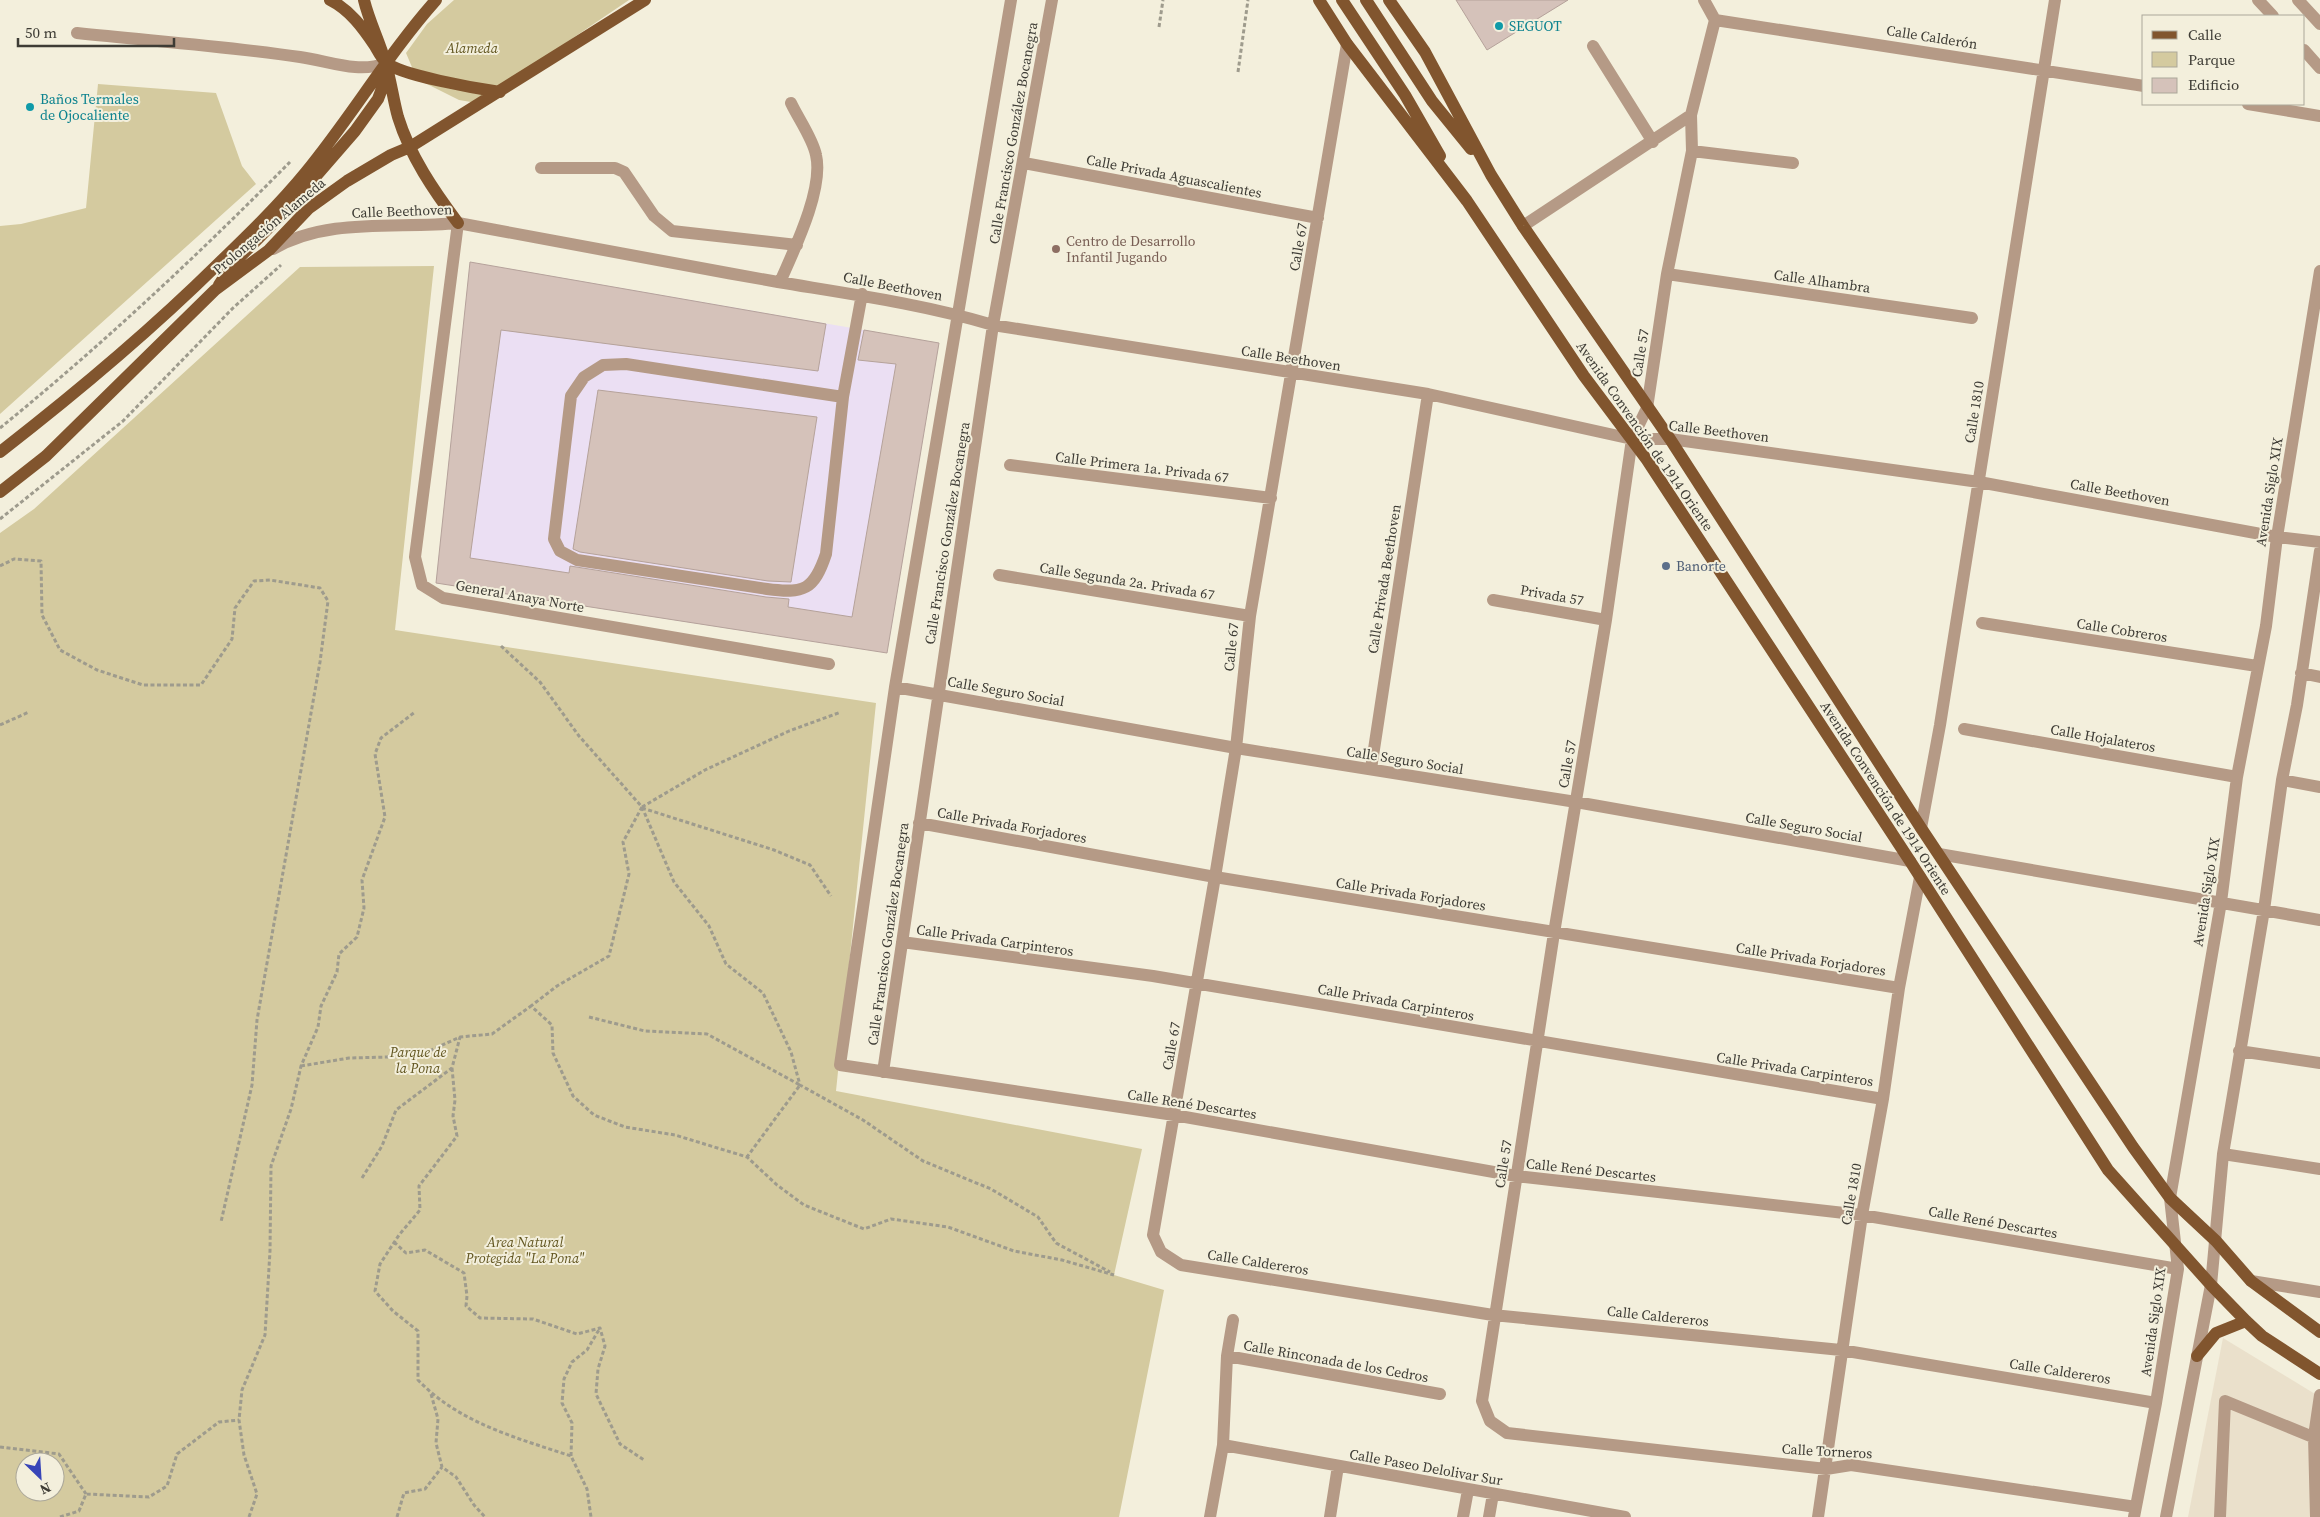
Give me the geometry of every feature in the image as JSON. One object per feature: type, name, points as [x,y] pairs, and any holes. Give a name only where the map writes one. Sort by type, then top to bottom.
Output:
[{"type":"main road","points":[[330,0],[348,12],[359,23],[386,63],[402,72],[463,86],[500,92]]},
{"type":"main road","points":[[364,0],[386,63],[398,116],[410,147],[436,193],[458,223]]},
{"type":"main road","name":"Prolongación Alameda","points":[[0,452],[117,358],[249,234],[305,173],[336,135],[398,45],[436,0]]},
{"type":"main road","name":"Prolongación Alameda","points":[[0,492],[46,456],[215,290],[262,255],[308,209],[347,181],[391,155],[410,147],[645,0]]},
{"type":"main road","name":"Avenida Convención de 1914 Oriente","points":[[1319,0],[1346,44],[1466,201],[1584,376],[1632,439],[1910,861],[2108,1170],[2211,1285],[2246,1321],[2262,1336],[2320,1374]]},
{"type":"main road","name":"Avenida Convención de 1914 Oriente","points":[[1342,0],[1418,117],[1466,201]]},
{"type":"main road","name":"Avenida Convención de 1914 Oriente","points":[[1366,0],[1432,101],[1491,175]]},
{"type":"main road","name":"Avenida Convención de 1914 Oriente","points":[[1390,0],[1425,52],[1491,175],[1523,226],[1670,439],[1939,854],[2133,1147],[2170,1198],[2216,1241],[2251,1281],[2320,1332]]},
{"type":"main road","points":[[215,290],[232,265],[289,208],[355,131],[378,99],[386,78],[386,63]]},
{"type":"main road","points":[[2197,1356],[2216,1333],[2246,1321]]},
{"type":"street","name":"Calle Francisco González Bocanegra","points":[[840,1065],[895,687],[1011,0]]},
{"type":"street","name":"Calle Francisco González Bocanegra","points":[[883,1072],[993,325],[1024,163],[1052,0]]},
{"type":"street","points":[[1704,0],[1715,20]]},
{"type":"street","name":"Calle 1810","points":[[1922,828],[2055,0]]},
{"type":"street","points":[[2258,0],[2272,15]]},
{"type":"street","points":[[2298,0],[2320,24]]},
{"type":"street","name":"Calle Calderón","points":[[1715,20],[2142,86]]},
{"type":"street","name":"Calle 57","points":[[1490,1421],[1482,1401],[1493,1315],[1606,620],[1632,439],[1647,408],[1667,274],[1692,151],[1690,115],[1715,20]]},
{"type":"street","points":[[77,32],[301,57],[357,68],[371,68],[386,63]]},
{"type":"street","name":"Calle 67","points":[[1160,1252],[1153,1234],[1236,748],[1250,616],[1346,44]]},
{"type":"street","points":[[1593,46],[1653,142]]},
{"type":"street","points":[[2305,51],[2320,68]]},
{"type":"street","points":[[780,282],[797,245],[816,185],[818,169],[816,154],[791,104]]},
{"type":"street","points":[[2254,105],[2320,116]]},
{"type":"street","points":[[1523,226],[1653,142],[1690,115]]},
{"type":"street","points":[[1692,151],[1793,163]]},
{"type":"street","name":"Calle Privada Aguascalientes","points":[[1024,163],[1318,218]]},
{"type":"street","points":[[541,168],[615,168],[624,172],[654,216],[672,231],[797,245]]},
{"type":"street","name":"Calle Beethoven","points":[[262,255],[291,238],[309,233],[363,226],[423,227],[458,223],[780,282],[862,294],[959,314],[993,325],[1291,374],[1428,394],[1632,439],[1670,439],[1979,482],[2277,537],[2320,542]]},
{"type":"street","name":"General Anaya Norte","points":[[458,223],[414,557],[422,585],[443,598],[829,664]]},
{"type":"street","name":"Avenida Siglo XIX","points":[[2135,1512],[2156,1403],[2178,1269],[2170,1198],[2220,902],[2237,777],[2266,626],[2277,537],[2320,271]]},
{"type":"street","name":"Calle Alhambra","points":[[1667,274],[1972,318]]},
{"type":"street","points":[[843,397],[626,364],[603,365],[584,377],[571,396],[554,539],[560,551],[577,560],[767,590],[792,592],[807,587],[820,574],[826,554],[843,397],[862,294]]},
{"type":"street","name":"Calle Privada Beethoven","points":[[1371,769],[1428,394]]},
{"type":"street","name":"Calle Primera 1a. Privada 67","points":[[1010,465],[1270,498]]},
{"type":"street","points":[[2166,1517],[2211,1285],[2222,1154],[2238,1051],[2264,910],[2282,780],[2320,551]]},
{"type":"street","name":"Calle Segunda 2a. Privada 67","points":[[999,576],[1250,616]]},
{"type":"street","name":"Privada 57","points":[[1493,600],[1606,620]]},
{"type":"street","name":"Calle Cobreros","points":[[1982,623],[2257,666]]},
{"type":"street","points":[[2301,674],[2320,677]]},
{"type":"street","name":"Calle Seguro Social","points":[[895,687],[1236,748],[1576,802],[1910,861]]},
{"type":"street","name":"Calle Hojalateros","points":[[1964,729],[2237,777]]},
{"type":"street","points":[[2282,780],[2320,787]]},
{"type":"street","name":"Calle Privada Forjadores","points":[[919,823],[1215,877],[1899,988]]},
{"type":"street","points":[[1939,854],[2320,920]]},
{"type":"street","name":"Calle 1810","points":[[1818,1517],[1862,1215],[1884,1099],[1899,988],[1920,877]]},
{"type":"street","name":"Calle Privada Carpinteros","points":[[902,942],[1197,984],[1884,1099]]},
{"type":"street","points":[[2238,1051],[2320,1063]]},
{"type":"street","name":"Calle René Descartes","points":[[840,1065],[1174,1115],[1516,1176],[1862,1215],[2178,1269]]},
{"type":"street","points":[[2222,1154],[2320,1169]]},
{"type":"street","name":"Calle Caldereros","points":[[1160,1252],[1181,1265],[1493,1315],[1841,1350],[2156,1403]]},
{"type":"street","points":[[2251,1281],[2320,1292]]},
{"type":"street","points":[[1210,1517],[1222,1445],[1227,1356],[1233,1320]]},
{"type":"street","name":"Calle Rinconada de los Cedros","points":[[1227,1356],[1440,1394]]},
{"type":"street","points":[[2316,1517],[2317,1438],[2320,1395]]},
{"type":"street","points":[[2220,1517],[2225,1401],[2317,1438]]},
{"type":"street","name":"Calle Torneros","points":[[1490,1421],[1507,1433],[1826,1469],[1851,1465],[2135,1512]]},
{"type":"street","name":"Calle Paseo Delolivar Sur","points":[[1222,1445],[1617,1516]]},
{"type":"street","points":[[1330,1517],[1338,1466]]},
{"type":"street","points":[[1463,1517],[1468,1490]]},
{"type":"street","points":[[1489,1517],[1493,1494]]},
{"type":"path","points":[[1159,27],[1164,0]]},
{"type":"path","points":[[1238,72],[1248,0]]},
{"type":"path","points":[[0,428],[118,327],[206,247],[296,156]]},
{"type":"path","points":[[0,519],[122,421],[233,308],[284,262]]},
{"type":"path","points":[[0,566],[14,559],[41,561],[42,615],[60,650],[97,670],[143,685],[201,685],[232,639],[235,608],[254,581],[270,580],[320,588],[328,601],[320,662],[257,1020],[252,1085],[221,1222]]},
{"type":"path","points":[[501,646],[540,682],[579,736],[642,808],[674,882],[709,926],[726,964],[763,993],[791,1052],[800,1085]]},
{"type":"path","points":[[0,725],[29,712]]},
{"type":"path","points":[[249,1517],[257,1494],[244,1455],[239,1420],[242,1390],[265,1335],[270,1251],[271,1166],[291,1109],[301,1066],[318,1027],[321,1006],[337,972],[339,954],[357,938],[364,908],[362,880],[385,817],[375,754],[381,738],[415,712]]},
{"type":"path","points":[[301,1066],[349,1058],[389,1057],[426,1052],[460,1037],[492,1034],[557,986],[609,956],[629,874],[623,842],[642,808],[713,766],[788,731],[841,712]]},
{"type":"path","points":[[642,808],[774,850],[810,864],[830,896]]},
{"type":"path","points":[[531,1006],[552,1026],[553,1054],[573,1096],[594,1115],[625,1126],[675,1135],[746,1157],[777,1185],[804,1205],[864,1229],[891,1219],[948,1227],[1014,1251],[1062,1260],[1114,1275],[1056,1243],[1038,1217],[991,1190],[922,1161],[863,1120],[707,1034],[644,1031],[589,1017]]},
{"type":"path","points":[[460,1037],[452,1068],[455,1100],[453,1116],[457,1136],[419,1186],[420,1210],[394,1242],[380,1264],[375,1291],[392,1311],[418,1330],[418,1380],[431,1394],[491,1429],[571,1456]]},
{"type":"path","points":[[362,1178],[382,1146],[396,1110],[452,1068]]},
{"type":"path","points":[[746,1157],[800,1085]]},
{"type":"path","points":[[394,1242],[406,1253],[425,1250],[464,1272],[467,1296],[466,1306],[480,1318],[533,1319],[576,1334],[600,1328]]},
{"type":"path","points":[[587,1517],[591,1515],[587,1489],[571,1456],[572,1423],[562,1402],[564,1379],[572,1362],[587,1350],[600,1328]]},
{"type":"path","points":[[600,1328],[605,1346],[598,1369],[596,1394],[620,1444],[644,1460]]},
{"type":"path","points":[[431,1394],[438,1419],[436,1443],[442,1467],[456,1477],[474,1505],[485,1517]]},
{"type":"path","points":[[86,1494],[149,1497],[167,1486],[177,1454],[219,1422],[239,1420]]},
{"type":"path","points":[[0,1447],[59,1454],[86,1494]]},
{"type":"path","points":[[397,1517],[404,1493],[425,1489],[442,1467]]},
{"type":"path","points":[[60,1517],[79,1511],[86,1494]]},
{"type":"shaded area","points":[[470,262],[939,343],[887,653],[436,583]]},
{"type":"shaded area","points":[[2223,1338],[2320,1397],[2320,1517],[2188,1517]]},
{"type":"green space","name":"Alameda","points":[[454,0],[629,0],[477,103],[459,100],[417,79],[406,53],[427,24]]},
{"type":"green space","points":[[98,84],[216,93],[242,166],[256,184],[0,414],[0,226],[21,224],[86,208]]},
{"type":"green space","name":"Parque de la Pona","points":[[434,266],[395,630],[876,703],[836,1091],[1142,1149],[1114,1275],[1164,1290],[1119,1517],[0,1517],[0,533],[34,509],[300,267]]},
{"type":"building","name":"SEGUOT","points":[[1456,0],[1568,0],[1487,50]]},
{"type":"building","points":[[470,262],[826,324],[818,371],[501,330],[470,558],[569,573],[570,566],[789,599],[788,607],[852,617],[896,364],[858,360],[864,330],[939,343],[887,653],[436,583]]},
{"type":"building","points":[[598,390],[817,417],[791,582],[768,581],[580,552],[573,549]]},
{"type":"place","name":"SEGUOT","points":[[1499,26]]},
{"type":"place","name":"Baños Termales de Ojocaliente","points":[[30,107]]},
{"type":"place","name":"Centro de Desarrollo Infantil Jugando","points":[[1056,249]]},
{"type":"place","name":"Banorte","points":[[1666,566]]},
{"type":"park label","name":"Area Natural Protegida \"La Pona\"","points":[[525,1250]]}]
